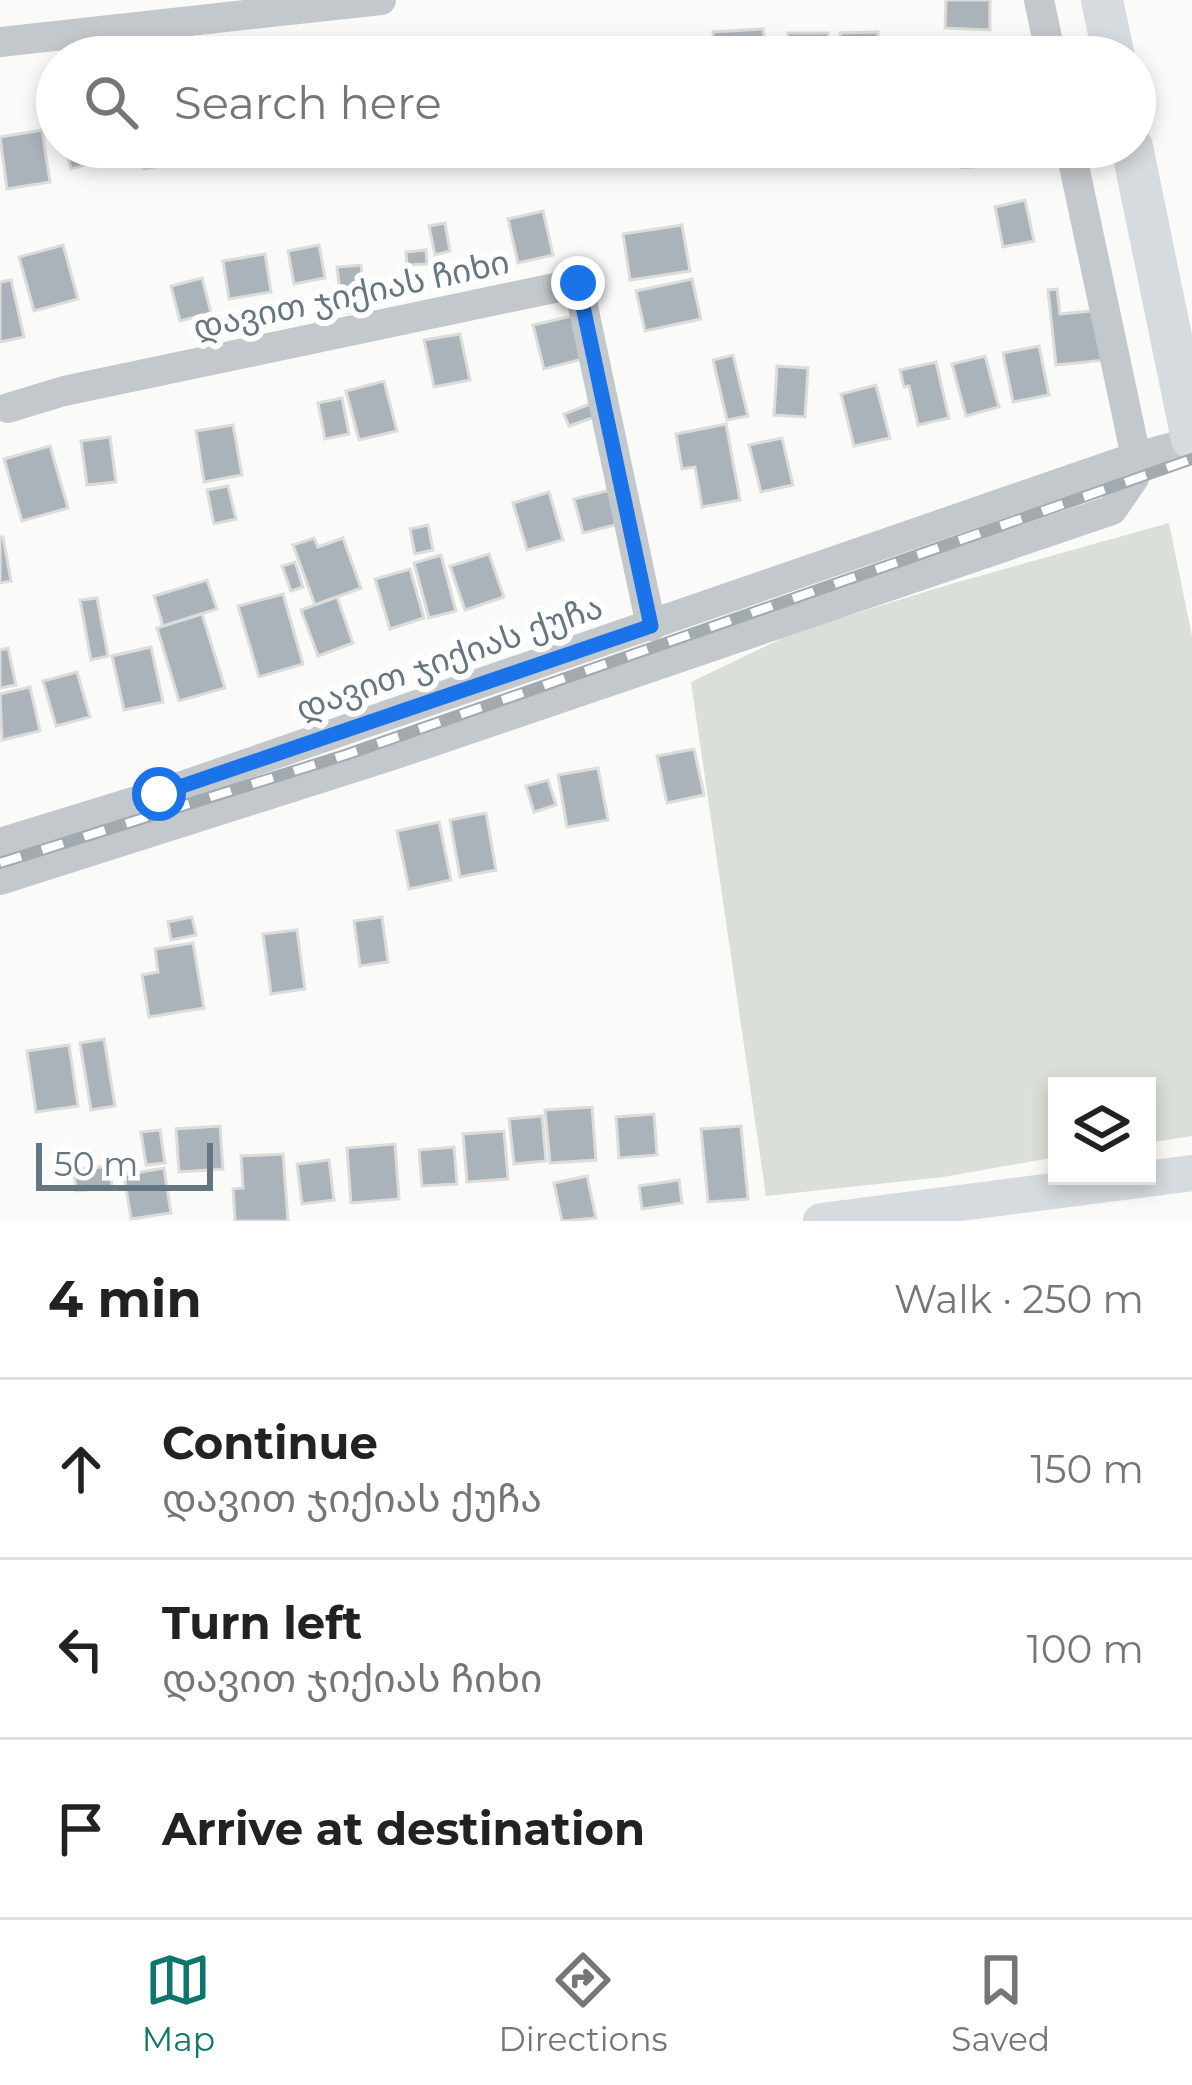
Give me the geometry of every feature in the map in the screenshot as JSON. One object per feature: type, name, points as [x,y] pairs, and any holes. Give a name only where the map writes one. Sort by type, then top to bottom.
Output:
[{"type":"highway","points":[[1102,0],[1110,36]]},
{"type":"highway","points":[[1136,168],[1192,440]]},
{"type":"main road","points":[[821,1221],[1192,1173]]},
{"type":"street","points":[[54,36],[380,0]]},
{"type":"street","points":[[1039,0],[1047,36]]},
{"type":"street","points":[[0,42],[36,38]]},
{"type":"street","points":[[0,880],[396,754],[1112,510],[1134,478],[1136,457],[1074,168]]},
{"type":"street","name":"დავით ჯიქიას ჩიხი","points":[[8,408],[64,391],[578,283],[651,626]]},
{"type":"street","name":"დავით ჯიქიას ქუჩა","points":[[0,843],[159,794],[1192,440]]},
{"type":"shaded area","points":[[1169,523],[1192,636],[1192,1136],[1156,1142],[1156,1077],[1048,1077],[1048,1159],[943,1177],[766,1196],[691,682],[793,633]]},
{"type":"building","points":[[946,0],[990,0],[990,30],[945,28]]},
{"type":"building","points":[[763,29],[764,36],[713,36],[713,32]]},
{"type":"building","points":[[878,32],[878,36],[840,36]]},
{"type":"building","points":[[788,33],[828,33],[828,36]]},
{"type":"building","points":[[36,131],[36,168],[48,168],[50,182],[7,189],[0,137]]},
{"type":"building","points":[[1025,200],[1034,241],[1003,247],[995,207]]},
{"type":"building","points":[[543,211],[553,255],[518,263],[508,219]]},
{"type":"building","points":[[445,223],[450,251],[435,255],[429,226]]},
{"type":"building","points":[[682,225],[690,271],[630,280],[623,234]]},
{"type":"building","points":[[63,245],[78,299],[34,311],[19,257]]},
{"type":"building","points":[[319,245],[325,278],[294,284],[288,251]]},
{"type":"building","points":[[426,250],[427,264],[407,265],[406,252]]},
{"type":"building","points":[[265,254],[271,292],[229,299],[223,261]]},
{"type":"building","points":[[361,265],[366,311],[342,313],[337,267]]},
{"type":"building","points":[[202,278],[211,313],[180,321],[171,286]]},
{"type":"building","points":[[692,279],[701,319],[645,331],[636,291]]},
{"type":"building","points":[[11,280],[24,337],[0,342],[0,282]]},
{"type":"building","points":[[1057,289],[1060,314],[1100,310],[1106,360],[1056,365],[1048,290]]},
{"type":"building","points":[[572,316],[583,359],[544,369],[533,325]]},
{"type":"building","points":[[460,334],[470,380],[434,387],[424,340]]},
{"type":"building","points":[[1039,346],[1049,395],[1013,402],[1003,353]]},
{"type":"building","points":[[733,355],[748,416],[727,420],[713,360]]},
{"type":"building","points":[[985,356],[999,407],[966,416],[952,364]]},
{"type":"building","points":[[936,362],[949,418],[918,425],[900,370]]},
{"type":"building","points":[[777,366],[808,368],[805,417],[774,415]]},
{"type":"building","points":[[384,381],[397,431],[359,440],[346,391]]},
{"type":"building","points":[[876,385],[890,438],[854,446],[841,394]]},
{"type":"building","points":[[342,398],[349,434],[325,439],[318,403]]},
{"type":"building","points":[[590,404],[595,417],[569,426],[564,414]]},
{"type":"building","points":[[726,424],[740,500],[702,507],[695,467],[682,469],[676,434]]},
{"type":"building","points":[[233,425],[242,475],[204,482],[196,431]]},
{"type":"building","points":[[110,437],[116,482],[87,485],[81,441]]},
{"type":"building","points":[[782,438],[793,485],[761,492],[749,445]]},
{"type":"building","points":[[50,446],[68,508],[22,521],[4,459]]},
{"type":"building","points":[[228,486],[236,519],[214,524],[207,490]]},
{"type":"building","points":[[610,490],[619,524],[583,533],[574,499]]},
{"type":"building","points":[[549,492],[563,540],[527,550],[513,503]]},
{"type":"building","points":[[428,525],[433,550],[415,554],[410,529]]},
{"type":"building","points":[[0,537],[11,581],[0,583]]},
{"type":"building","points":[[314,538],[318,547],[343,538],[361,588],[315,605],[293,545]]},
{"type":"building","points":[[489,554],[504,597],[465,610],[450,566]]},
{"type":"building","points":[[441,555],[456,611],[429,618],[414,563]]},
{"type":"building","points":[[295,562],[303,587],[291,591],[282,566]]},
{"type":"building","points":[[410,569],[424,618],[390,629],[375,579]]},
{"type":"building","points":[[207,580],[217,609],[163,626],[154,596]]},
{"type":"building","points":[[283,594],[303,664],[259,677],[238,606]]},
{"type":"building","points":[[337,597],[353,643],[318,656],[301,610]]},
{"type":"building","points":[[97,598],[108,656],[91,660],[80,600]]},
{"type":"building","points":[[202,614],[225,688],[179,701],[157,628]]},
{"type":"building","points":[[151,647],[163,702],[124,710],[112,656]]},
{"type":"building","points":[[8,648],[16,685],[0,688],[0,650]]},
{"type":"building","points":[[77,672],[90,717],[56,726],[43,681]]},
{"type":"building","points":[[30,687],[40,731],[2,740],[0,694]]},
{"type":"building","points":[[694,749],[704,795],[667,803],[657,756]]},
{"type":"building","points":[[598,768],[608,820],[567,827],[558,775]]},
{"type":"building","points":[[548,780],[556,805],[534,812],[526,786]]},
{"type":"building","points":[[486,813],[496,870],[460,877],[450,820]]},
{"type":"building","points":[[439,822],[451,880],[409,889],[397,831]]},
{"type":"building","points":[[192,917],[196,935],[171,940],[168,922]]},
{"type":"building","points":[[382,917],[388,962],[360,966],[354,921]]},
{"type":"building","points":[[297,930],[305,989],[271,994],[263,934]]},
{"type":"building","points":[[193,943],[204,1008],[149,1017],[142,975],[158,972],[155,949]]},
{"type":"building","points":[[104,1039],[115,1106],[91,1110],[80,1043]]},
{"type":"building","points":[[69,1045],[78,1106],[36,1112],[27,1051]]},
{"type":"building","points":[[592,1107],[596,1160],[550,1163],[545,1110]]},
{"type":"building","points":[[654,1114],[657,1155],[619,1158],[616,1117]]},
{"type":"building","points":[[542,1116],[546,1161],[514,1164],[509,1119]]},
{"type":"building","points":[[220,1126],[223,1169],[179,1172],[176,1129]]},
{"type":"building","points":[[741,1126],[748,1199],[708,1202],[701,1129]]},
{"type":"building","points":[[160,1130],[165,1163],[146,1165],[141,1132]]},
{"type":"building","points":[[504,1131],[508,1179],[467,1182],[463,1134]]},
{"type":"building","points":[[395,1144],[399,1199],[351,1203],[347,1148]]},
{"type":"building","points":[[454,1147],[457,1184],[422,1186],[419,1150]]},
{"type":"building","points":[[283,1154],[288,1221],[235,1221],[233,1189],[243,1188],[241,1156]]},
{"type":"building","points":[[329,1160],[334,1200],[302,1204],[297,1164]]},
{"type":"building","points":[[110,1166],[112,1188],[76,1191],[74,1170]]},
{"type":"building","points":[[164,1168],[171,1213],[131,1219],[124,1175]]},
{"type":"building","points":[[587,1176],[596,1218],[562,1221],[554,1183]]},
{"type":"building","points":[[679,1180],[682,1203],[642,1209],[639,1186]]},
{"type":"railway","points":[[0,863],[345,755],[1192,459]]},
{"type":"route","points":[[159,794],[651,626],[578,283]]}]
